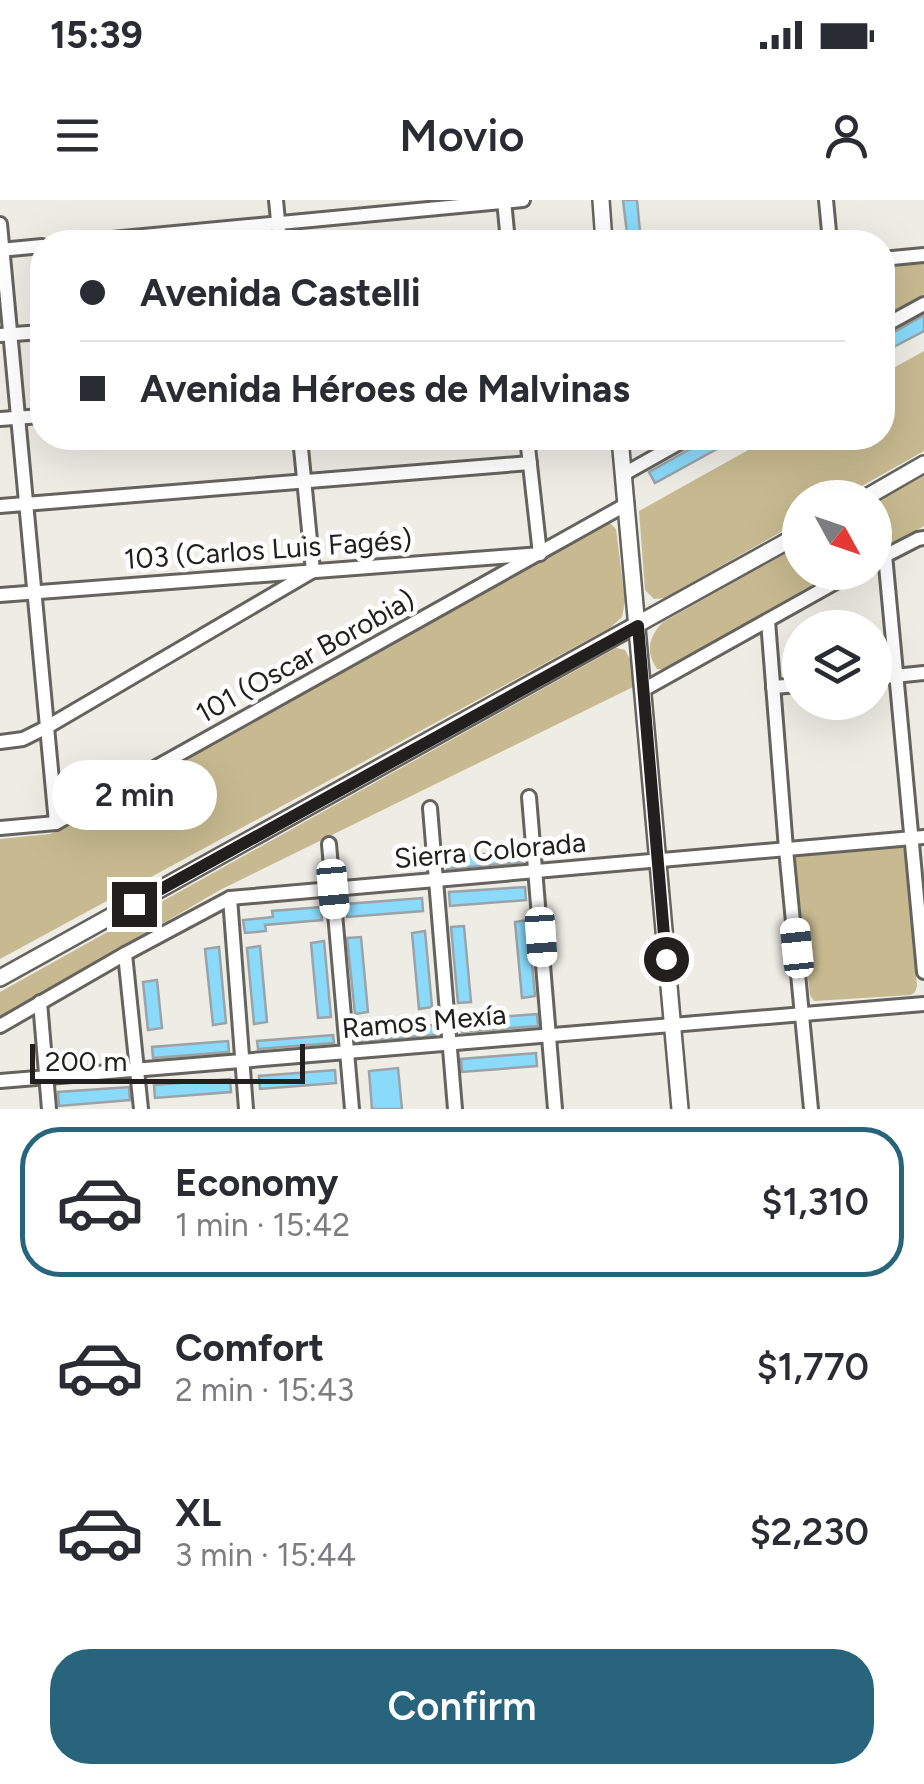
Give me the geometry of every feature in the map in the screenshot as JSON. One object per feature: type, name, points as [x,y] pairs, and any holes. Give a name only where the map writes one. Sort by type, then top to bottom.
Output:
[{"type":"main road","points":[[601,200],[603,230]]},
{"type":"main road","points":[[621,450],[680,1109]]},
{"type":"main road","points":[[892,482],[924,464]]},
{"type":"main road","points":[[0,978],[782,544]]},
{"type":"street","points":[[276,200],[279,230]]},
{"type":"street","points":[[212,230],[523,200]]},
{"type":"street","points":[[826,200],[829,230]]},
{"type":"street","points":[[504,201],[507,230]]},
{"type":"street","points":[[0,224],[5,335],[18,418],[56,823]]},
{"type":"street","points":[[1,250],[30,247]]},
{"type":"street","points":[[895,258],[924,255]]},
{"type":"street","points":[[895,320],[924,304]]},
{"type":"street","points":[[5,335],[30,333]]},
{"type":"street","points":[[0,419],[30,417]]},
{"type":"street","points":[[0,742],[23,739],[47,727],[314,571],[301,450]]},
{"type":"street","points":[[528,450],[540,554]]},
{"type":"street","points":[[624,474],[667,450]]},
{"type":"street","points":[[0,506],[530,463]]},
{"type":"street","name":"101 (Oscar Borobia)","points":[[0,828],[56,823],[626,504]]},
{"type":"street","points":[[892,553],[924,538]]},
{"type":"street","name":"103 (Carlos Luis Fagés)","points":[[0,595],[540,554]]},
{"type":"street","points":[[643,690],[822,590]]},
{"type":"street","points":[[884,590],[918,838],[924,972]]},
{"type":"street","points":[[768,621],[811,1109]]},
{"type":"street","points":[[892,676],[924,673]]},
{"type":"street","points":[[773,687],[782,686]]},
{"type":"street","points":[[529,797],[554,1109]]},
{"type":"street","points":[[430,808],[455,1109]]},
{"type":"street","name":"Sierra Colorada","points":[[0,1026],[230,898],[918,838]]},
{"type":"street","points":[[329,844],[352,1109]]},
{"type":"street","points":[[230,898],[246,1109]]},
{"type":"street","points":[[125,954],[142,1109]]},
{"type":"street","points":[[40,1002],[50,1109]]},
{"type":"street","name":"Ramos Mexía","points":[[0,1081],[924,1004]]},
{"type":"shaded area","points":[[924,258],[924,294],[895,310],[895,261]]},
{"type":"shaded area","points":[[924,351],[924,451],[872,480],[782,480],[782,531],[665,598],[654,599],[645,590],[639,511],[748,450],[895,450],[895,367]]},
{"type":"shaded area","points":[[924,475],[924,526],[892,544],[892,493]]},
{"type":"shaded area","points":[[606,524],[616,529],[625,601],[622,617],[610,628],[0,959],[0,839],[50,834],[62,829]]},
{"type":"shaded area","points":[[782,555],[782,590],[811,590],[667,670],[657,669],[650,644],[663,622]]},
{"type":"shaded area","points":[[616,648],[625,650],[630,659],[633,687],[220,890],[0,1018],[0,992]]},
{"type":"shaded area","points":[[897,846],[906,853],[915,992],[814,1001],[810,995],[796,857]]},
{"type":"building","points":[[623,200],[637,200],[640,230],[627,230]]},
{"type":"building","points":[[924,315],[924,331],[895,346],[895,332]]},
{"type":"building","points":[[688,450],[715,450],[655,483],[649,472]]},
{"type":"building","points":[[522,851],[523,862],[447,869],[446,857]]},
{"type":"building","points":[[525,887],[526,900],[450,906],[449,892]]},
{"type":"building","points":[[422,898],[423,911],[347,917],[346,904]]},
{"type":"building","points":[[321,907],[322,920],[265,925],[266,931],[245,933],[243,920],[273,917],[272,911]]},
{"type":"building","points":[[528,920],[535,996],[522,998],[515,922]]},
{"type":"building","points":[[464,926],[471,1002],[458,1003],[451,927]]},
{"type":"building","points":[[425,931],[432,1007],[419,1009],[412,933]]},
{"type":"building","points":[[361,937],[368,1012],[355,1014],[347,938]]},
{"type":"building","points":[[324,941],[331,1017],[318,1018],[311,943]]},
{"type":"building","points":[[260,946],[267,1022],[254,1024],[247,948]]},
{"type":"building","points":[[219,947],[226,1023],[213,1025],[205,949]]},
{"type":"building","points":[[157,980],[162,1028],[148,1030],[143,982]]},
{"type":"building","points":[[537,1014],[538,1026],[462,1032],[461,1020]]},
{"type":"building","points":[[434,1025],[435,1035],[359,1041],[358,1031]]},
{"type":"building","points":[[333,1035],[334,1043],[258,1049],[257,1041]]},
{"type":"building","points":[[228,1041],[229,1052],[153,1058],[152,1047]]},
{"type":"building","points":[[536,1053],[537,1066],[462,1072],[461,1059]]},
{"type":"building","points":[[398,1068],[402,1109],[372,1109],[369,1071]]},
{"type":"building","points":[[335,1070],[336,1083],[260,1089],[259,1076]]},
{"type":"building","points":[[230,1079],[231,1092],[155,1098],[154,1085]]},
{"type":"building","points":[[129,1087],[130,1100],[59,1106],[58,1092]]},
{"type":"route","points":[[134,904],[638,626],[666,959]]}]
